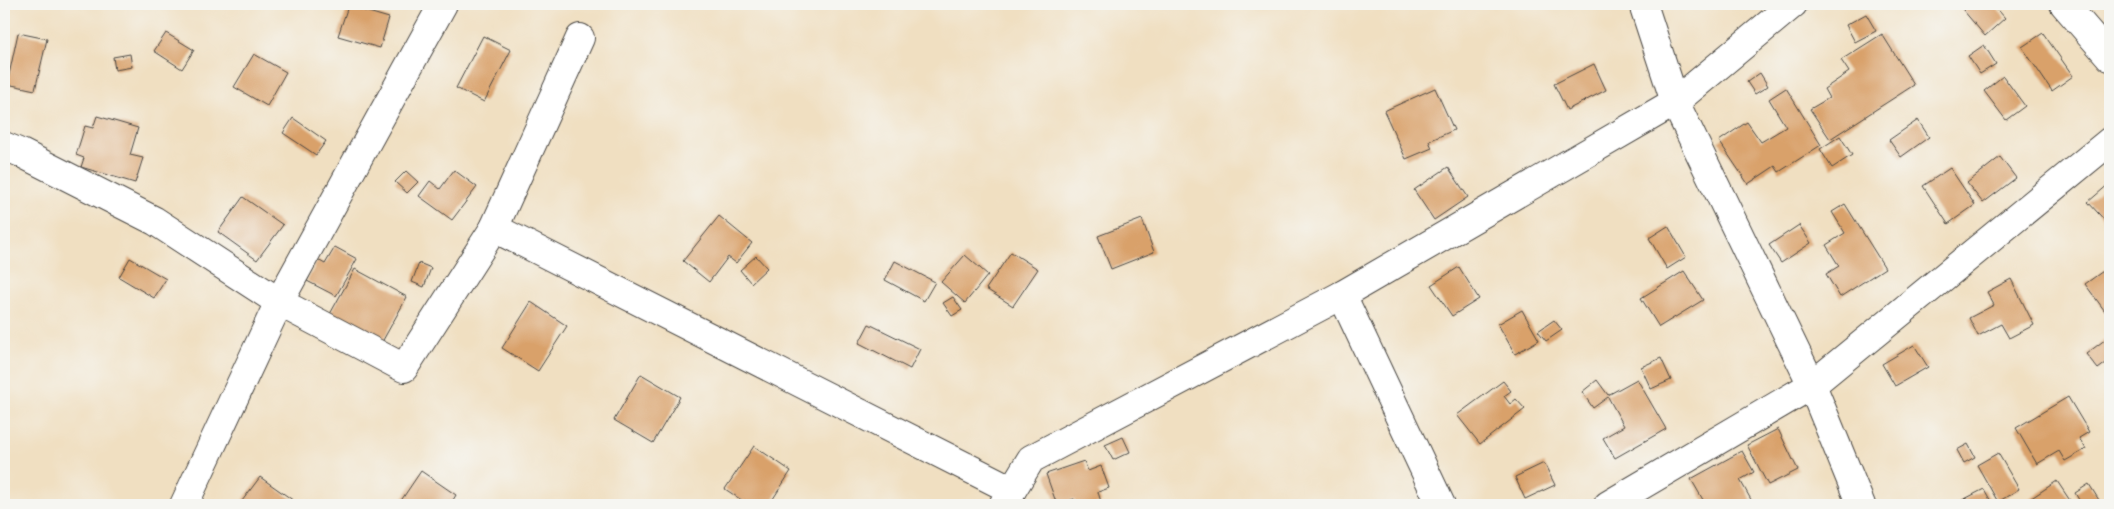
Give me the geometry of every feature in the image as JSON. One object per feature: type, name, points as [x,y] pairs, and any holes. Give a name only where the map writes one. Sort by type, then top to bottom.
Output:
[{"type":"street","points":[[184,505],[279,302],[443,4]]},
{"type":"street","points":[[1643,4],[1675,102],[1812,385],[1861,505]]},
{"type":"street","points":[[494,228],[1007,498],[1031,459],[1342,295],[1675,102],[1794,4]]},
{"type":"street","points":[[2064,4],[2110,57]]},
{"type":"street","points":[[4,146],[155,221],[279,302],[404,368],[494,228],[580,38]]},
{"type":"street","points":[[1608,505],[1812,385],[2110,141]]},
{"type":"street","points":[[1342,295],[1441,505]]},
{"type":"building","points":[[1958,4],[1993,4],[2005,18],[1985,36]]},
{"type":"building","points":[[348,6],[389,18],[380,48],[338,36]]},
{"type":"building","points":[[1866,14],[1876,31],[1855,42],[1846,25]]},
{"type":"building","points":[[18,33],[47,39],[35,90],[7,84]]},
{"type":"building","points":[[166,33],[194,50],[182,69],[154,51]]},
{"type":"building","points":[[2043,33],[2073,76],[2052,91],[2022,47]]},
{"type":"building","points":[[1882,34],[1914,85],[1830,139],[1810,109],[1829,98],[1824,89],[1849,72],[1841,60]]},
{"type":"building","points":[[483,36],[511,50],[484,102],[456,88]]},
{"type":"building","points":[[1984,45],[1996,64],[1980,74],[1968,56]]},
{"type":"building","points":[[130,54],[132,67],[115,70],[113,57]]},
{"type":"building","points":[[254,54],[286,72],[267,106],[234,87]]},
{"type":"building","points":[[1594,64],[1606,90],[1567,110],[1554,84]]},
{"type":"building","points":[[1760,73],[1768,86],[1755,94],[1747,82]]},
{"type":"building","points":[[2003,76],[2025,106],[2006,120],[1984,91]]},
{"type":"building","points":[[1435,88],[1454,130],[1429,141],[1432,148],[1406,159],[1384,111]]},
{"type":"building","points":[[1786,88],[1821,145],[1779,172],[1775,166],[1748,184],[1719,141],[1747,122],[1761,142],[1786,127],[1769,99]]},
{"type":"building","points":[[97,116],[138,128],[130,155],[143,158],[135,183],[81,167],[84,158],[76,155],[85,126],[93,128]]},
{"type":"building","points":[[293,118],[326,141],[316,155],[283,133]]},
{"type":"building","points":[[1918,120],[1929,137],[1901,157],[1889,140]]},
{"type":"building","points":[[1840,136],[1852,155],[1832,168],[1820,149]]},
{"type":"building","points":[[2000,157],[2016,178],[1983,203],[1967,183]]},
{"type":"building","points":[[1448,167],[1468,197],[1434,220],[1414,190]]},
{"type":"building","points":[[1950,168],[1975,205],[1948,224],[1923,186]]},
{"type":"building","points":[[454,170],[477,187],[452,220],[419,196],[430,181],[440,189]]},
{"type":"building","points":[[406,171],[418,182],[407,193],[395,182]]},
{"type":"building","points":[[2110,183],[2110,224],[2109,225],[2088,202]]},
{"type":"building","points":[[243,197],[283,225],[257,260],[218,232]]},
{"type":"building","points":[[1845,204],[1885,268],[1840,297],[1826,274],[1839,266],[1826,245],[1845,233],[1832,212]]},
{"type":"building","points":[[719,216],[752,243],[736,263],[728,257],[709,282],[683,261]]},
{"type":"building","points":[[1142,219],[1154,252],[1111,269],[1098,236]]},
{"type":"building","points":[[1799,225],[1811,243],[1781,263],[1769,245]]},
{"type":"building","points":[[1668,226],[1686,257],[1667,269],[1649,238]]},
{"type":"building","points":[[335,247],[357,259],[336,296],[307,281],[318,260],[325,264]]},
{"type":"building","points":[[1011,252],[1038,269],[1013,306],[986,289]]},
{"type":"building","points":[[965,255],[988,275],[965,303],[941,282]]},
{"type":"building","points":[[756,256],[767,268],[751,283],[740,270]]},
{"type":"building","points":[[130,258],[166,279],[154,298],[119,277]]},
{"type":"building","points":[[895,261],[935,282],[924,301],[885,280]]},
{"type":"building","points":[[419,263],[431,268],[424,287],[412,282]]},
{"type":"building","points":[[2110,266],[2110,318],[2085,284]]},
{"type":"building","points":[[1459,267],[1479,299],[1452,316],[1431,285]]},
{"type":"building","points":[[355,269],[407,297],[382,342],[330,314]]},
{"type":"building","points":[[1684,271],[1703,300],[1659,327],[1641,298]]},
{"type":"building","points":[[2011,279],[2034,325],[2009,338],[2001,324],[1978,336],[1969,318],[1994,305],[1987,292]]},
{"type":"building","points":[[953,297],[962,310],[952,316],[943,303]]},
{"type":"building","points":[[531,302],[567,326],[538,371],[502,348]]},
{"type":"building","points":[[1522,310],[1539,340],[1515,354],[1498,324]]},
{"type":"building","points":[[1554,320],[1562,330],[1546,341],[1538,331]]},
{"type":"building","points":[[869,324],[920,349],[910,369],[859,343]]},
{"type":"building","points":[[2110,336],[2110,360],[2098,369],[2086,354]]},
{"type":"building","points":[[1914,345],[1928,367],[1895,386],[1882,364]]},
{"type":"building","points":[[1661,358],[1671,380],[1651,389],[1641,367]]},
{"type":"building","points":[[641,374],[680,397],[653,443],[614,420]]},
{"type":"building","points":[[1637,379],[1666,429],[1615,458],[1603,438],[1624,426],[1608,397],[1593,408],[1582,392],[1597,380],[1608,395]]},
{"type":"building","points":[[1503,381],[1511,391],[1504,396],[1510,404],[1516,399],[1525,409],[1480,444],[1457,415]]},
{"type":"building","points":[[2068,397],[2089,432],[2079,438],[2086,449],[2065,461],[2059,451],[2037,464],[2016,428]]},
{"type":"building","points":[[1778,429],[1798,470],[1768,485],[1747,445]]},
{"type":"building","points":[[1123,437],[1130,452],[1113,460],[1105,445]]},
{"type":"building","points":[[1968,444],[1975,457],[1964,463],[1957,450]]},
{"type":"building","points":[[754,446],[791,471],[769,505],[749,505],[725,489]]},
{"type":"building","points":[[1742,451],[1754,472],[1740,480],[1754,505],[1706,505],[1691,479]]},
{"type":"building","points":[[1998,453],[2019,489],[1998,502],[1977,465]]},
{"type":"building","points":[[1084,461],[1088,471],[1101,466],[1109,488],[1098,492],[1101,502],[1093,505],[1076,505],[1074,499],[1057,505],[1046,474]]},
{"type":"building","points":[[1544,463],[1555,485],[1525,499],[1515,477]]},
{"type":"building","points":[[421,471],[456,495],[450,505],[398,505]]},
{"type":"building","points":[[260,477],[297,503],[295,505],[239,505]]},
{"type":"building","points":[[2057,481],[2073,505],[2021,505]]},
{"type":"building","points":[[2089,484],[2102,505],[2082,505],[2075,493]]},
{"type":"building","points":[[1984,489],[1993,505],[1953,505]]}]
